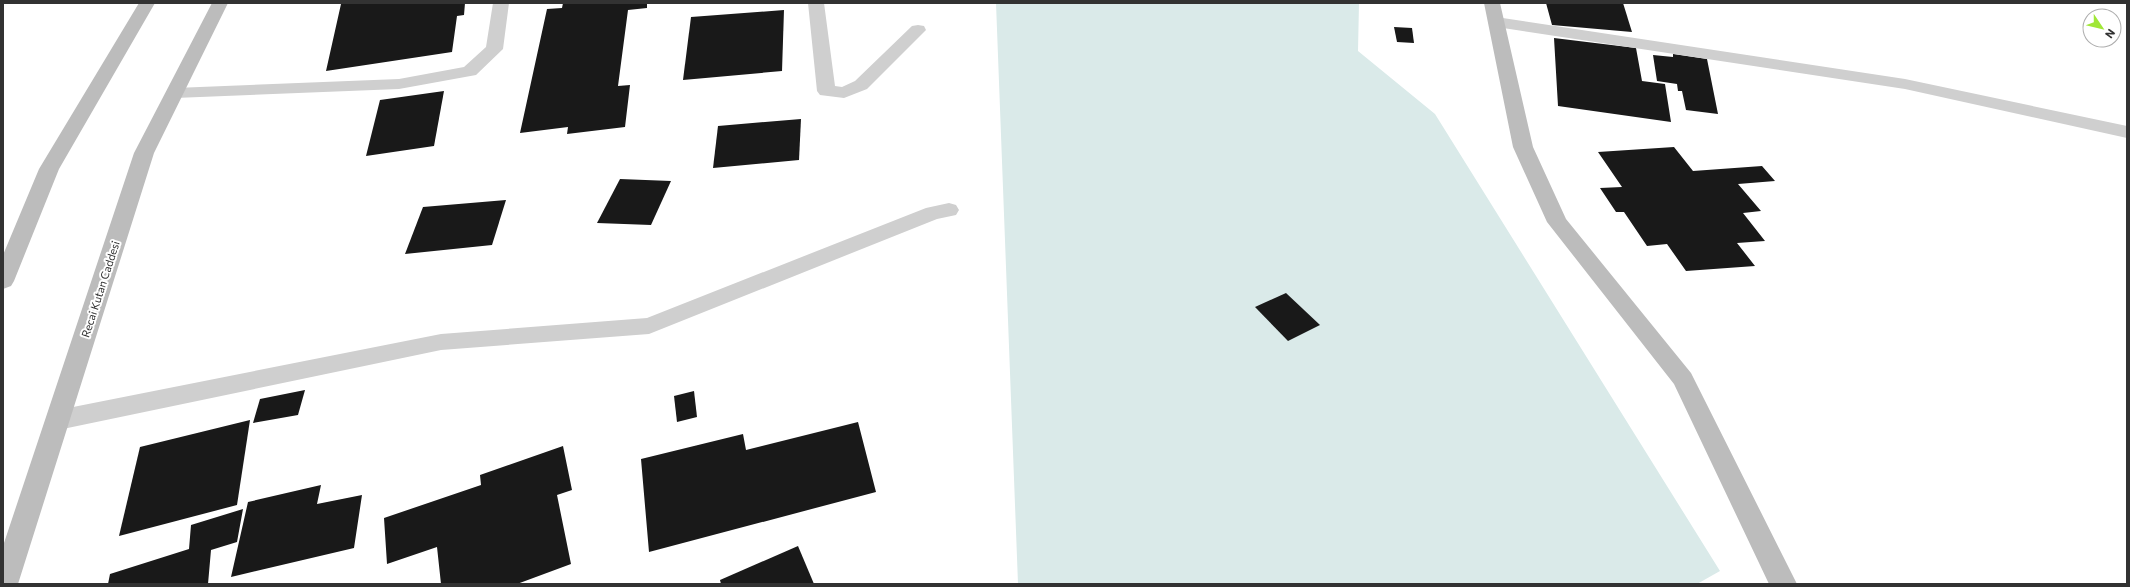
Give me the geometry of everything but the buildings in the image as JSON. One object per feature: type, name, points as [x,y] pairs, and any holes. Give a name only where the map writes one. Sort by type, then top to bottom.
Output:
[{"type":"main road","points":[[3,282],[49,169],[147,3]]},
{"type":"main road","name":"Recai Kutan Caddesi","points":[[4,584],[144,154],[220,3]]},
{"type":"main road","points":[[1494,12],[1523,147],[1557,222],[1683,379],[1783,584]]},
{"type":"street","points":[[175,93],[399,84],[470,71],[494,49],[501,3]]},
{"type":"street","points":[[816,3],[826,91],[844,93],[861,85],[918,30]]},
{"type":"street","points":[[1494,12],[1905,84],[2127,132]]},
{"type":"street","points":[[58,420],[441,342],[649,326],[933,213],[949,210]]},
{"type":"shaded area","points":[[996,3],[1359,3],[1358,51],[1435,114],[1720,571],[1697,584],[1018,584]]}]
